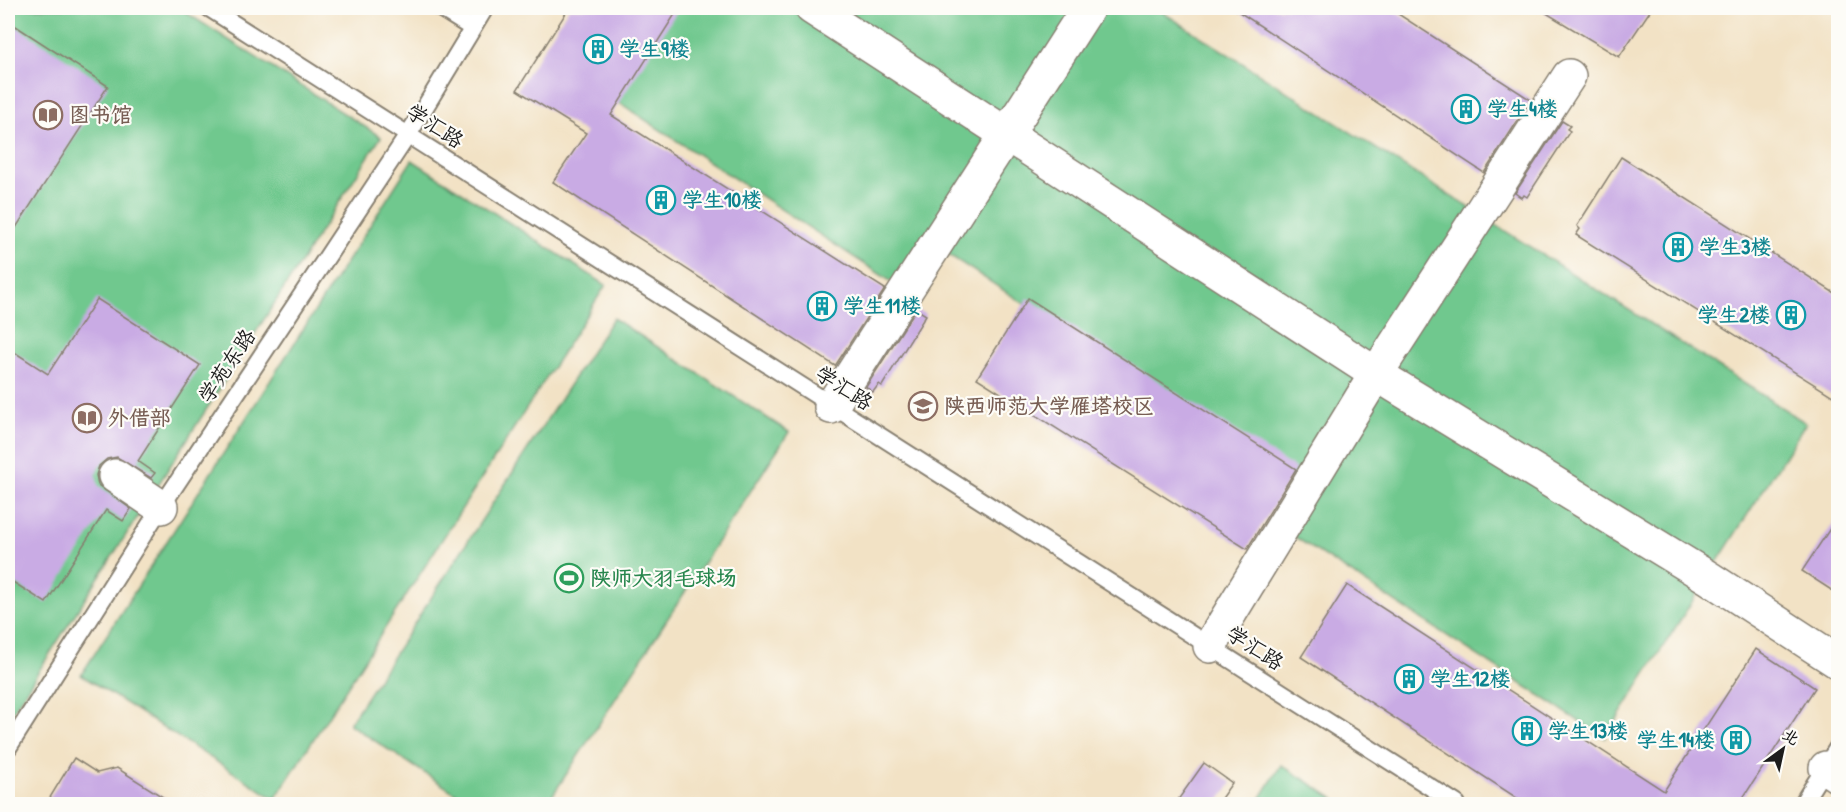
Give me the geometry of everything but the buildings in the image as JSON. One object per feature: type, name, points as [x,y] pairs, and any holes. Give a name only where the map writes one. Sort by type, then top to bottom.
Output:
[{"type":"street","points":[[812,8],[1376,374],[1710,578],[1839,662]]},
{"type":"street","points":[[831,407],[1088,8]]},
{"type":"street","points":[[1210,646],[1376,374],[1569,76]]},
{"type":"street","points":[[115,476],[161,507]]},
{"type":"lane","name":"学汇路","points":[[209,8],[831,407],[1457,804]]},
{"type":"lane","points":[[440,8],[472,28]]},
{"type":"lane","name":"学苑东路","points":[[8,748],[161,507],[408,135],[485,8]]},
{"type":"lane","points":[[1802,804],[1834,764]]},
{"type":"green space","points":[[8,8],[179,8],[381,137],[8,719]]},
{"type":"green space","points":[[636,8],[1156,8],[1806,423],[1605,738],[1281,528],[1307,488],[937,247],[907,292],[589,83]]},
{"type":"green space","points":[[412,160],[606,285],[275,799],[81,675]]},
{"type":"green space","name":"陕师大羽毛球场","points":[[613,318],[789,432],[547,804],[472,804],[349,724]]},
{"type":"green space","points":[[1281,765],[1343,804],[1257,804]]},
{"type":"place","name":"学生9楼","points":[[598,49]]},
{"type":"place","name":"学生4楼","points":[[1466,109]]},
{"type":"place","name":"图书馆","points":[[48,115]]},
{"type":"place","name":"学生10楼","points":[[661,200]]},
{"type":"place","name":"学生3楼","points":[[1678,247]]},
{"type":"place","name":"学生11楼","points":[[822,306]]},
{"type":"place","name":"学生2楼","points":[[1791,315]]},
{"type":"place","name":"陕西师范大学雁塔校区","points":[[923,406]]},
{"type":"place","name":"外借部","points":[[87,418]]},
{"type":"place","name":"陕师大羽毛球场","points":[[569,578]]},
{"type":"place","name":"学生12楼","points":[[1409,679]]},
{"type":"place","name":"学生13楼","points":[[1527,731]]},
{"type":"place","name":"学生14楼","points":[[1736,740]]}]
